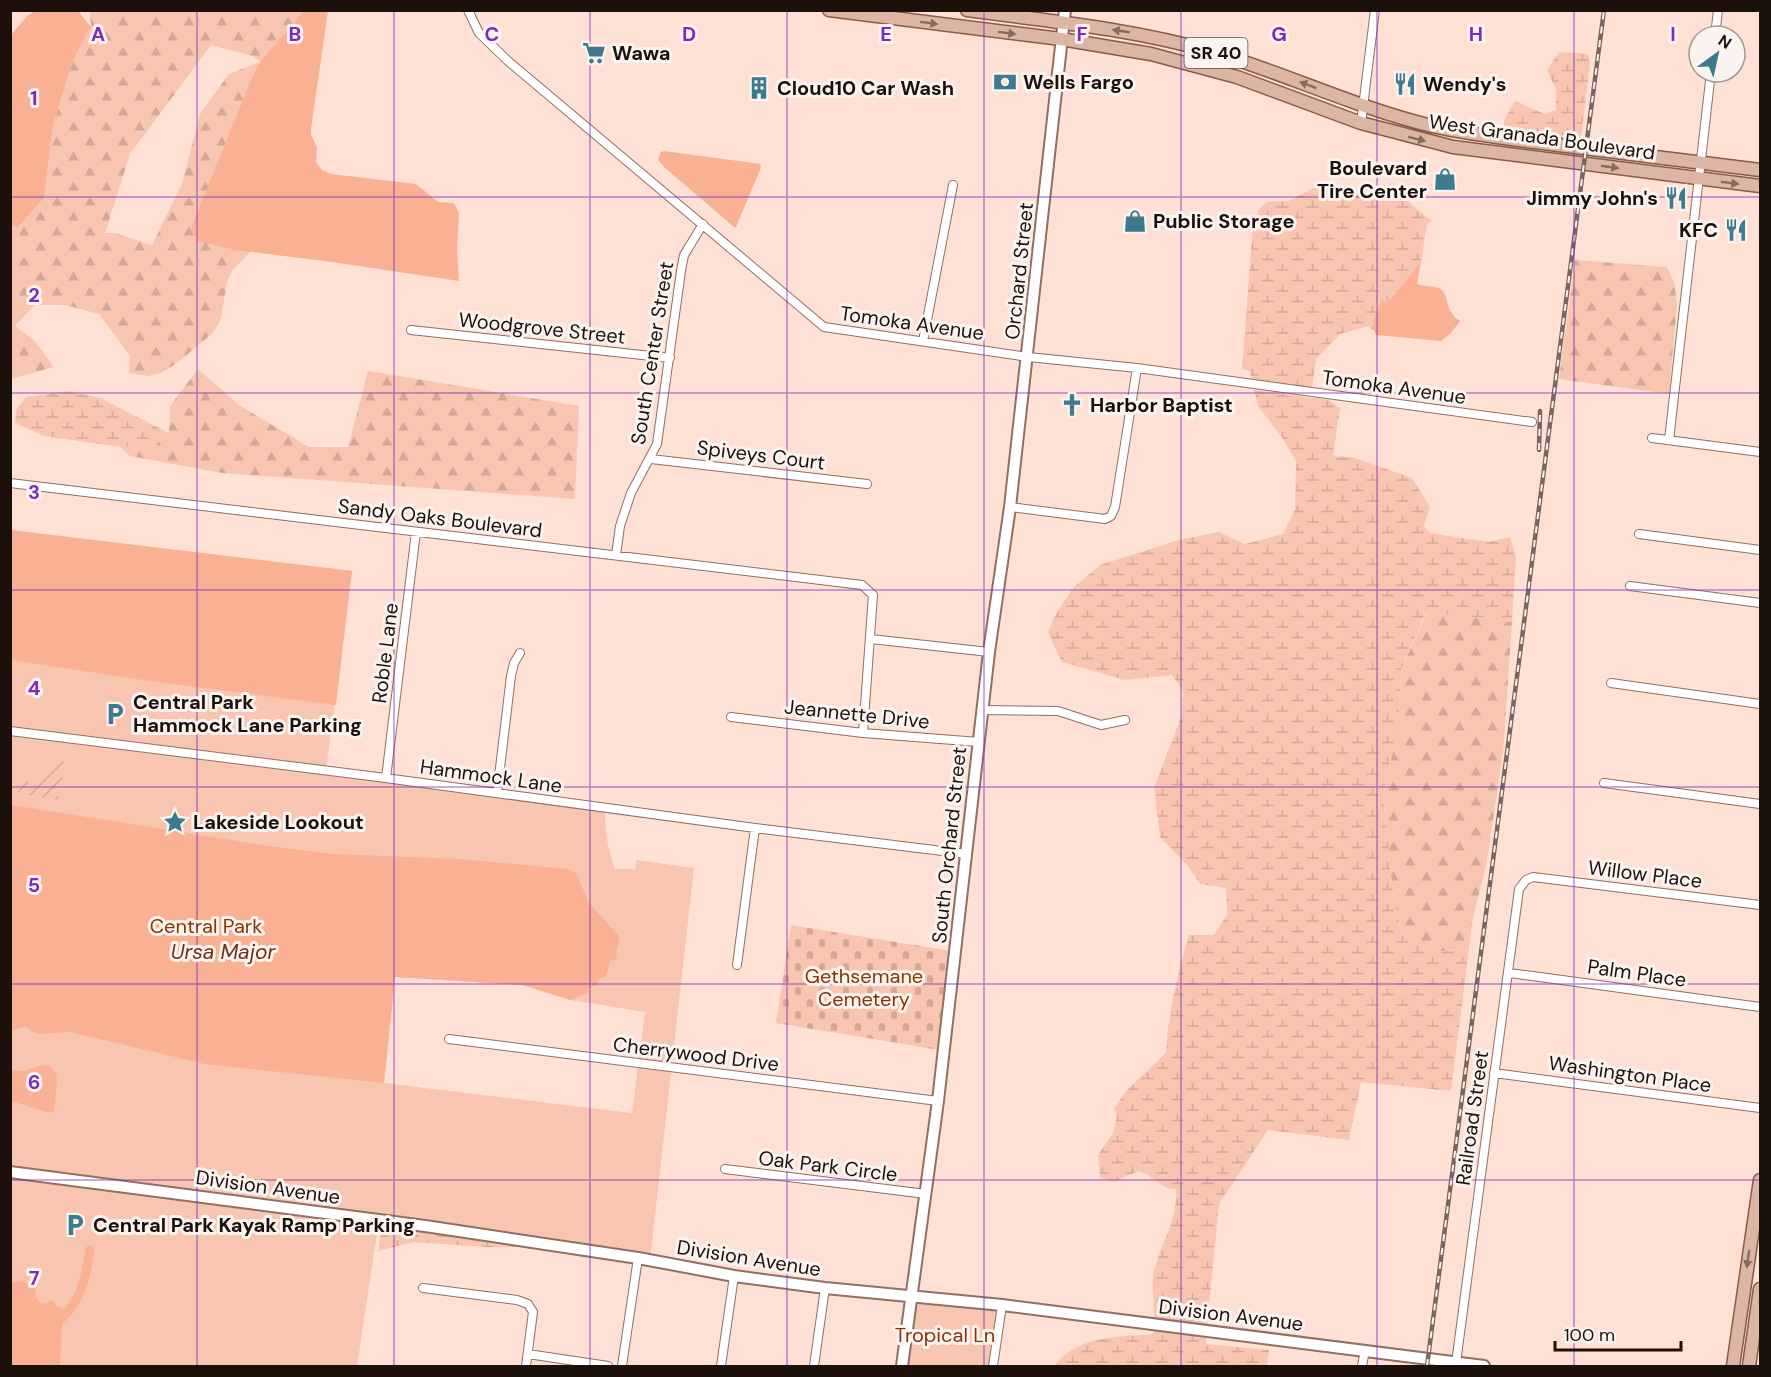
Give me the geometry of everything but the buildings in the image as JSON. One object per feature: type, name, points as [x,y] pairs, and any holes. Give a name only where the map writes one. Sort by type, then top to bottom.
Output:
[{"type":"main road","name":"West Granada Boulevard","points":[[829,10],[1130,49],[1237,77],[1361,123],[1434,143],[1512,156],[1761,186]]},
{"type":"main road","name":"West Granada Boulevard","points":[[967,10],[1064,16],[1150,36],[1250,64],[1363,106],[1430,125],[1514,139],[1761,170]]},
{"type":"main road","points":[[1212,70],[1223,62],[1250,64]]},
{"type":"main road","points":[[1733,1366],[1761,1180]]},
{"type":"main road","points":[[1749,1366],[1761,1289]]},
{"type":"street","name":"Tomoka Avenue","points":[[468,10],[475,15],[474,26],[479,33],[508,61],[824,327],[1028,357],[1137,368],[1532,422]]},
{"type":"street","points":[[1361,123],[1375,10]]},
{"type":"street","name":"Orchard Street","points":[[1010,507],[1064,16]]},
{"type":"street","points":[[1669,440],[1710,84]]},
{"type":"street","points":[[1512,156],[1514,139]]},
{"type":"street","points":[[923,341],[952,185]]},
{"type":"street","name":"South Center Street","points":[[616,555],[620,526],[631,494],[657,444],[684,255],[703,224]]},
{"type":"street","name":"Woodgrove Street","points":[[411,330],[670,358]]},
{"type":"street","points":[[1010,507],[1105,519],[1111,516],[1115,507],[1137,368]]},
{"type":"street","points":[[1652,438],[1761,452]]},
{"type":"street","name":"Spiveys Court","points":[[651,459],[867,484]]},
{"type":"street","name":"Sandy Oaks Boulevard","points":[[10,483],[862,585],[873,595],[871,639]]},
{"type":"street","name":"South Orchard Street","points":[[902,1366],[938,1101],[968,854],[989,652],[1010,507]]},
{"type":"street","name":"Roble Lane","points":[[386,778],[416,532]]},
{"type":"street","points":[[1639,534],[1761,550]]},
{"type":"street","points":[[1630,586],[1761,603]]},
{"type":"street","points":[[863,733],[871,639],[989,652]]},
{"type":"street","points":[[497,794],[511,676],[514,663],[520,653]]},
{"type":"street","points":[[1611,683],[1761,704]]},
{"type":"street","points":[[983,710],[1058,711],[1101,725],[1125,720]]},
{"type":"street","name":"Jeannette Drive","points":[[731,717],[863,733],[979,742]]},
{"type":"street","name":"Hammock Lane","points":[[10,731],[968,854]]},
{"type":"street","points":[[1604,783],[1761,804]]},
{"type":"street","points":[[737,965],[755,828]]},
{"type":"street","name":"Willow Place","points":[[1526,880],[1533,877],[1761,904]]},
{"type":"street","name":"Railroad Street","points":[[1456,1363],[1494,1072],[1510,973],[1519,889],[1526,880]]},
{"type":"street","name":"Palm Place","points":[[1510,973],[1761,1007]]},
{"type":"street","name":"Cherrywood Drive","points":[[449,1039],[938,1101]]},
{"type":"street","name":"Washington Place","points":[[1494,1072],[1761,1108]]},
{"type":"street","name":"Oak Park Circle","points":[[725,1169],[926,1194]]},
{"type":"street","name":"Division Avenue","points":[[10,1172],[402,1223],[638,1258],[734,1276],[825,1288],[1002,1305],[1484,1366]]},
{"type":"street","points":[[622,1366],[638,1258]]},
{"type":"street","points":[[721,1366],[734,1276]]},
{"type":"street","points":[[423,1288],[517,1299],[528,1304],[533,1312],[526,1366]]},
{"type":"street","points":[[814,1366],[825,1288]]},
{"type":"street","points":[[993,1366],[1002,1305]]},
{"type":"street","points":[[1362,1366],[1365,1350]]},
{"type":"street","points":[[528,1354],[608,1366]]},
{"type":"green space","points":[[197,10],[202,12],[205,10],[305,11],[261,62],[253,56],[211,45],[130,154],[105,233],[115,233],[152,245],[182,184],[200,114],[229,74],[260,62],[191,228],[236,250],[251,251],[232,271],[227,282],[221,318],[213,333],[177,363],[161,373],[148,376],[129,373],[130,356],[99,314],[65,305],[35,305],[15,326],[34,340],[54,367],[11,379],[10,225],[18,227],[44,198],[53,125],[73,60],[91,27],[90,11]]},
{"type":"green space","points":[[1559,52],[1588,54],[1590,64],[1581,137],[1574,141],[1504,130],[1504,120],[1515,101],[1545,114],[1556,110],[1556,89],[1547,70]]},
{"type":"green space","points":[[1319,185],[1381,201],[1407,201],[1432,221],[1427,224],[1421,261],[1392,298],[1384,301],[1377,311],[1373,330],[1368,326],[1340,334],[1316,359],[1312,388],[1252,380],[1250,371],[1242,369],[1253,225],[1260,208],[1267,202],[1289,201]]},
{"type":"green space","points":[[1575,260],[1667,267],[1674,282],[1677,305],[1669,394],[1559,379]]},
{"type":"green space","points":[[198,369],[239,405],[309,447],[348,447],[368,371],[579,406],[575,499],[222,473],[130,456],[119,446],[154,447],[169,433],[170,406]]},
{"type":"green space","points":[[1254,390],[1328,400],[1340,408],[1333,456],[1352,457],[1412,478],[1430,507],[1424,526],[1430,533],[1488,542],[1510,537],[1516,557],[1512,622],[1425,614],[1401,670],[1398,729],[1383,794],[1392,885],[1399,925],[1434,952],[1469,949],[1451,1091],[1361,1082],[1349,1140],[1268,1130],[1219,1204],[1207,1326],[1154,1319],[1154,1273],[1175,1209],[1176,1189],[1165,1186],[1138,1171],[1114,1182],[1100,1178],[1098,1155],[1113,1133],[1117,1115],[1114,1109],[1125,1092],[1166,1053],[1174,993],[1189,935],[1214,935],[1227,915],[1226,888],[1200,884],[1188,866],[1160,837],[1154,788],[1182,715],[1183,691],[1172,675],[1125,680],[1062,662],[1048,632],[1072,589],[1100,565],[1179,540],[1219,532],[1245,544],[1283,534],[1295,509],[1296,461],[1281,436],[1258,406]]},
{"type":"green space","points":[[68,391],[100,398],[169,433],[154,447],[113,446],[44,436],[15,423],[16,410],[26,397]]},
{"type":"green space","name":"Central Park","points":[[11,530],[352,571],[326,770],[605,808],[607,839],[615,869],[635,869],[636,860],[694,868],[650,1260],[379,1220],[357,1366],[11,1366]],"holes":[[[395,977],[523,985],[570,1000],[645,1012],[632,1113],[384,1083]]]},
{"type":"green space","points":[[1426,614],[1512,622],[1503,753],[1486,866],[1473,917],[1469,949],[1434,952],[1399,925],[1392,885],[1383,794],[1398,729],[1401,670]]},
{"type":"green space","points":[[63,761],[66,762],[58,800],[17,793],[25,782],[37,781]]},
{"type":"green space","name":"Gethsemane Cemetery","points":[[791,925],[951,951],[939,1050],[776,1023]]},
{"type":"green space","points":[[382,1225],[532,1247],[486,1247],[413,1242],[378,1251]]},
{"type":"green space","name":"Tropical Ln","points":[[916,1301],[997,1309],[989,1366],[907,1366]]},
{"type":"green space","points":[[1154,1329],[1206,1335],[1206,1344],[1269,1350],[1267,1366],[1054,1366],[1075,1348],[1087,1343],[1113,1337],[1153,1334]]},
{"type":"water","points":[[305,10],[328,11],[311,129],[317,148],[316,162],[322,170],[331,174],[416,184],[438,202],[453,203],[459,213],[457,250],[459,281],[236,250],[197,241],[191,228],[252,78],[260,62]]},
{"type":"water","points":[[35,11],[78,11],[91,27],[73,60],[53,125],[44,198],[18,227],[10,225],[11,35],[27,16]]},
{"type":"water","points":[[661,152],[761,164],[736,227],[664,167],[658,160]]},
{"type":"water","points":[[1421,261],[1417,284],[1442,290],[1449,309],[1460,321],[1441,341],[1376,335],[1373,327],[1374,319],[1381,303],[1392,298]]},
{"type":"water","points":[[10,530],[352,571],[336,705],[11,660]]},
{"type":"water","name":"Ursa Major","points":[[11,805],[268,846],[333,854],[460,859],[568,869],[577,874],[588,902],[619,936],[617,959],[610,961],[606,977],[599,979],[596,987],[588,988],[589,992],[570,1000],[523,985],[395,977],[384,1083],[205,1064],[70,1032],[40,1034],[32,1032],[26,1026],[11,1031]]},
{"type":"water","points":[[43,1065],[50,1066],[57,1080],[54,1111],[50,1113],[11,1101],[11,1070],[23,1071]]},
{"type":"water","points":[[22,1281],[35,1288],[36,1297],[40,1303],[47,1304],[52,1300],[57,1306],[63,1308],[60,1366],[11,1366],[11,1283]]},
{"type":"waterway","points":[[62,1318],[79,1295],[90,1250]]},
{"type":"railway","points":[[1427,1366],[1604,10]]},
{"type":"railway","points":[[1539,450],[1540,411]]},
{"type":"place","name":"Wawa","points":[[594,53]]},
{"type":"place","name":"Wells Fargo","points":[[1005,82]]},
{"type":"place","name":"Wendy's","points":[[1405,84]]},
{"type":"place","name":"Cloud10 Car Wash","points":[[759,88]]},
{"type":"place","name":"Boulevard Tire Center","points":[[1445,179]]},
{"type":"place","name":"Jimmy John's","points":[[1676,198]]},
{"type":"place","name":"Public Storage","points":[[1135,221]]},
{"type":"place","name":"KFC","points":[[1736,230]]},
{"type":"place","name":"Harbor Baptist","points":[[1072,405]]},
{"type":"place","name":"Central Park Hammock Lane Parking","points":[[115,714]]},
{"type":"place","name":"Lakeside Lookout","points":[[175,822]]},
{"type":"place","name":"Central Park Kayak Ramp Parking","points":[[75,1225]]}]
